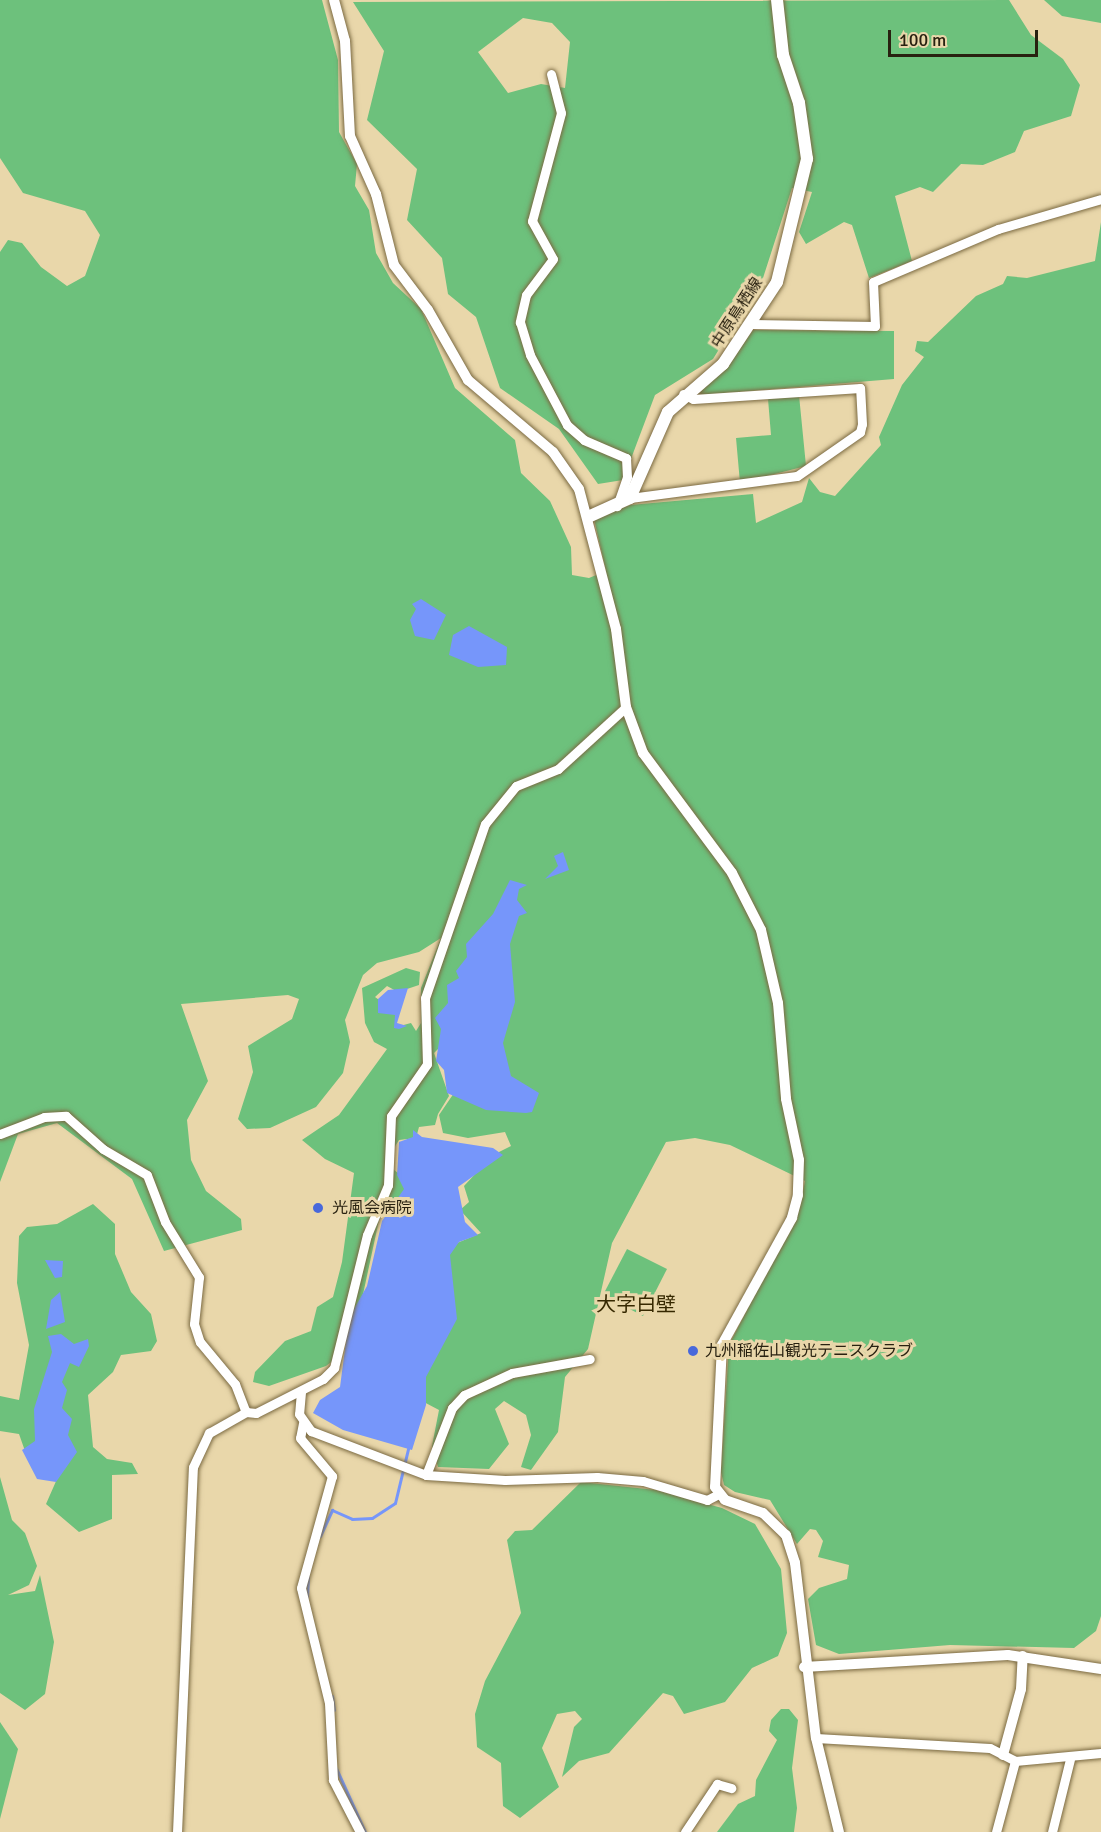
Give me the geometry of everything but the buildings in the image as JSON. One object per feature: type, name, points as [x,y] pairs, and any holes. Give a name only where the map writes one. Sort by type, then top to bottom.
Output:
[{"type":"main road","name":"中原鳥栖線","points":[[630,498],[649,445],[683,394],[723,364],[752,324],[777,282],[807,159],[799,103],[783,55],[777,0]]},
{"type":"main road","points":[[588,517],[617,506],[630,498]]},
{"type":"street","points":[[334,0],[345,41],[350,136],[376,194],[394,266],[482,397],[565,464],[588,517],[617,633],[627,707],[644,753],[732,873],[761,930],[778,1003],[786,1099],[799,1160],[792,1218],[722,1345],[714,1477],[718,1494]]},
{"type":"street","points":[[551,74],[561,113],[532,221],[553,259],[526,295],[520,322],[530,355],[567,425],[584,440],[626,458],[627,477],[617,506]]},
{"type":"street","points":[[752,324],[875,326],[873,282],[998,229],[1101,199]]},
{"type":"street","points":[[630,498],[797,476],[860,432],[862,424],[860,388],[693,399],[683,394]]},
{"type":"street","points":[[177,1832],[194,1467],[209,1433],[246,1412],[256,1413],[301,1392],[334,1368],[367,1234],[388,1185],[386,1131],[427,1064],[425,998],[484,824],[516,786],[558,769],[627,707]]},
{"type":"street","points":[[0,1134],[44,1117],[66,1116],[103,1149],[147,1174],[165,1222],[199,1277],[194,1324],[200,1342],[235,1384],[246,1412]]},
{"type":"street","points":[[426,1475],[452,1408],[464,1395],[512,1373],[590,1359]]},
{"type":"street","points":[[301,1392],[303,1424],[300,1438],[332,1476],[301,1588],[329,1703],[333,1780],[360,1832]]},
{"type":"street","points":[[303,1424],[327,1441],[426,1475],[505,1480],[597,1477],[643,1481],[707,1500],[718,1494]]},
{"type":"street","points":[[718,1494],[764,1513],[786,1535],[795,1563],[804,1667],[816,1738],[839,1832]]},
{"type":"street","points":[[804,1667],[1023,1656],[1101,1669]]},
{"type":"street","points":[[1003,1755],[1021,1689],[1023,1656]]},
{"type":"street","points":[[816,1738],[990,1748],[1015,1761],[1070,1759],[1101,1753]]},
{"type":"street","points":[[1052,1832],[1070,1759]]},
{"type":"street","points":[[999,1831],[1015,1761]]},
{"type":"street","points":[[686,1832],[717,1784],[731,1788]]},
{"type":"green space","points":[[0,0],[322,0],[338,60],[339,132],[357,164],[355,186],[369,210],[376,253],[393,283],[421,309],[455,388],[515,440],[521,473],[550,501],[571,547],[572,575],[589,578],[606,571],[594,519],[630,505],[753,494],[756,523],[802,502],[809,478],[820,492],[835,496],[881,445],[879,437],[902,385],[924,357],[915,351],[917,341],[928,342],[976,296],[1003,284],[1007,276],[1027,278],[1095,261],[1101,222],[1101,1616],[1096,1631],[1074,1648],[950,1645],[839,1654],[816,1645],[808,1599],[819,1588],[847,1579],[849,1565],[818,1557],[823,1541],[816,1530],[810,1529],[797,1544],[770,1500],[735,1492],[724,1485],[721,1472],[729,1345],[800,1207],[805,1181],[730,1145],[695,1138],[666,1142],[612,1243],[588,1349],[565,1377],[558,1432],[531,1470],[521,1467],[531,1435],[526,1415],[504,1401],[495,1409],[509,1444],[489,1469],[438,1467],[432,1446],[439,1410],[420,1400],[450,1246],[481,1233],[460,1210],[469,1202],[464,1186],[493,1155],[511,1146],[505,1132],[468,1138],[443,1133],[439,1115],[454,1093],[525,1090],[506,1073],[501,1047],[497,913],[462,977],[443,1044],[434,1053],[449,1096],[438,1114],[435,1125],[419,1127],[416,1138],[399,1140],[394,1148],[393,1169],[404,1178],[406,1188],[399,1205],[384,1210],[379,1220],[362,1299],[338,1357],[326,1366],[269,1386],[253,1382],[255,1372],[285,1341],[311,1331],[317,1307],[333,1297],[342,1262],[354,1173],[325,1159],[302,1140],[339,1115],[387,1049],[374,1042],[365,1023],[362,988],[406,968],[420,972],[419,985],[398,992],[387,986],[375,997],[396,1012],[396,1027],[411,1023],[416,1031],[421,1023],[421,988],[441,938],[419,952],[377,963],[363,975],[345,1020],[350,1042],[343,1073],[316,1107],[270,1128],[247,1129],[238,1119],[253,1072],[248,1046],[292,1019],[299,999],[288,995],[181,1004],[208,1081],[187,1120],[191,1160],[206,1191],[241,1219],[242,1230],[164,1251],[132,1179],[57,1123],[18,1134],[0,1182],[0,252],[8,240],[22,243],[41,267],[67,286],[85,276],[100,235],[85,211],[23,193],[0,158]]},
{"type":"green space","points":[[1009,0],[1031,35],[1063,59],[1080,85],[1071,116],[1024,131],[1015,152],[983,165],[961,164],[933,192],[920,187],[895,196],[912,261],[869,278],[852,225],[844,222],[806,244],[799,232],[812,192],[792,188],[763,278],[713,359],[655,395],[623,480],[598,484],[559,429],[500,388],[476,317],[448,294],[442,258],[407,220],[417,169],[367,120],[384,51],[353,2]],"holes":[[[523,18],[552,23],[570,42],[565,88],[541,84],[508,93],[478,52]]]},
{"type":"green space","points":[[1044,0],[1101,0],[1101,23],[1062,16]]},
{"type":"green space","points":[[753,330],[894,331],[894,379],[701,395],[699,388],[725,370]]},
{"type":"green space","points":[[799,395],[806,466],[740,483],[736,438],[771,435],[768,399]]},
{"type":"green space","points":[[93,1204],[115,1224],[115,1254],[131,1292],[151,1314],[157,1341],[151,1351],[121,1355],[113,1372],[88,1395],[93,1447],[107,1459],[132,1463],[138,1474],[112,1475],[112,1519],[79,1532],[46,1504],[57,1479],[58,1340],[36,1449],[25,1451],[19,1434],[0,1431],[0,1396],[19,1400],[29,1345],[17,1283],[19,1236],[27,1227],[57,1224]]},
{"type":"green space","points":[[627,1249],[667,1269],[643,1316],[603,1295]]},
{"type":"green space","points":[[0,1477],[12,1520],[25,1533],[37,1566],[29,1585],[8,1595],[35,1591],[40,1575],[54,1642],[45,1694],[25,1710],[0,1693]]},
{"type":"green space","points":[[581,1482],[656,1490],[722,1508],[755,1524],[781,1569],[787,1633],[778,1656],[752,1668],[725,1702],[684,1714],[673,1696],[663,1693],[609,1753],[579,1761],[562,1777],[574,1727],[582,1719],[575,1711],[557,1714],[542,1748],[559,1787],[520,1818],[503,1806],[501,1763],[477,1747],[475,1714],[485,1681],[521,1613],[507,1540],[515,1531],[532,1530]]},
{"type":"green space","points":[[781,1709],[789,1709],[798,1720],[792,1768],[797,1808],[794,1832],[717,1832],[738,1804],[755,1796],[756,1780],[777,1740],[769,1731],[771,1720]]},
{"type":"green space","points":[[0,1722],[18,1749],[0,1819]]},
{"type":"water","points":[[421,599],[446,615],[434,640],[415,636],[410,620],[416,609],[412,604]]},
{"type":"water","points":[[469,626],[507,647],[506,665],[478,667],[449,655],[453,635]]},
{"type":"water","points":[[563,852],[569,870],[545,879],[558,866],[554,856]]},
{"type":"water","points":[[510,880],[527,885],[519,889],[517,900],[527,913],[519,916],[510,944],[515,1002],[503,1043],[511,1076],[539,1093],[532,1112],[526,1113],[486,1110],[447,1093],[444,1070],[436,1061],[441,1029],[435,1018],[448,1003],[447,985],[459,978],[456,971],[467,957],[466,944],[493,914]]},
{"type":"water","points":[[408,988],[397,1023],[407,1026],[394,1028],[395,1015],[378,1013],[378,999],[388,990]]},
{"type":"water","points":[[413,1130],[422,1137],[493,1148],[503,1155],[458,1187],[465,1222],[478,1235],[459,1242],[450,1255],[457,1319],[426,1377],[426,1405],[412,1450],[343,1430],[313,1413],[320,1400],[340,1387],[349,1318],[367,1286],[382,1221],[404,1189],[397,1175],[399,1142],[413,1137]]},
{"type":"water","points":[[45,1260],[63,1261],[62,1277],[55,1278]]},
{"type":"water","points":[[60,1292],[65,1322],[46,1329],[51,1300]]},
{"type":"water","points":[[61,1334],[74,1344],[88,1339],[89,1346],[79,1367],[70,1363],[62,1382],[67,1390],[62,1408],[72,1419],[68,1435],[77,1452],[56,1482],[37,1479],[22,1450],[35,1441],[34,1409],[52,1352],[48,1336]]},
{"type":"waterway","points":[[320,1536],[332,1510],[352,1519],[372,1518],[395,1503],[408,1449]]},
{"type":"waterway","points":[[307,1597],[308,1576]]},
{"type":"waterway","points":[[332,1696],[334,1710]]},
{"type":"waterway","points":[[336,1768],[365,1832]]},
{"type":"place","name":"光風会病院","points":[[318,1208]]},
{"type":"place","name":"九州稲佐山観光テニスクラブ","points":[[693,1351]]},
{"type":"district","name":"大字白壁","points":[[636,1304]]}]
